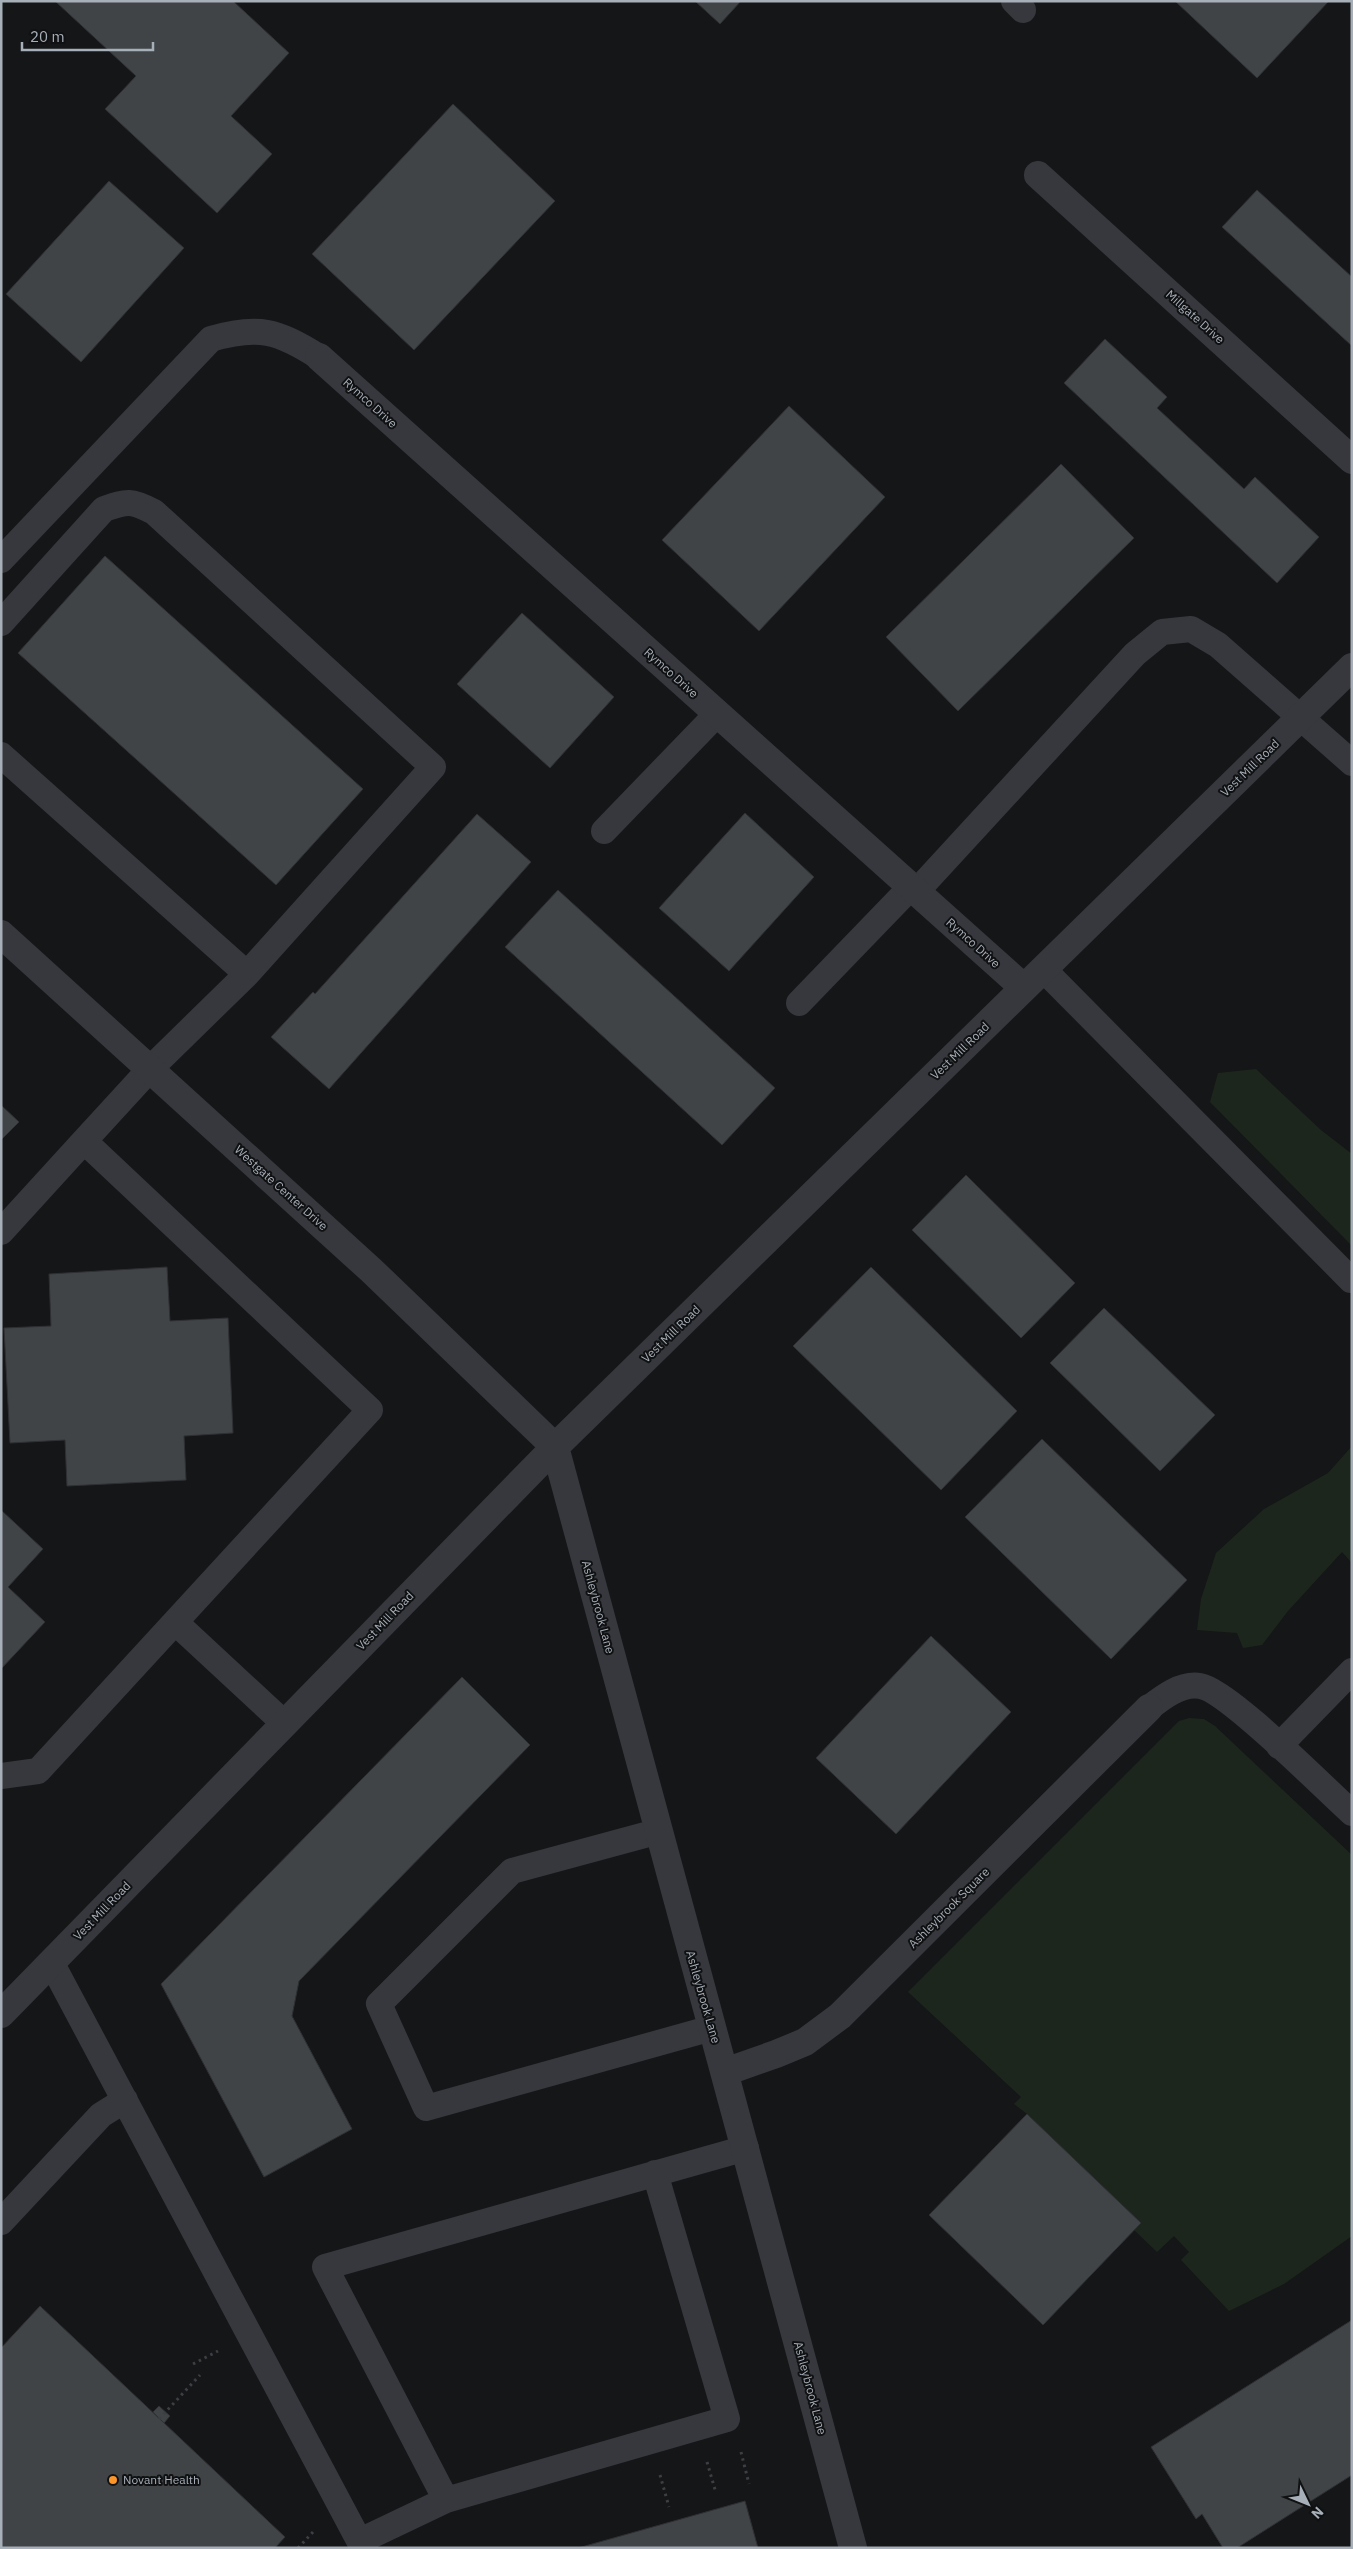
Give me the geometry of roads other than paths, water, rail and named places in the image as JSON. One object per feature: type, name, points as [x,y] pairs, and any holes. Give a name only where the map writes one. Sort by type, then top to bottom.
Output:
[{"type":"street","name":"Millgate Drive","points":[[1038,174],[1352,460]]},
{"type":"street","name":"Rymco Drive","points":[[319,358],[1024,988]]},
{"type":"street","name":"Vest Mill Road","points":[[1,2014],[555,1446],[1301,719],[1352,667]]},
{"type":"street","name":"Westgate Center Drive","points":[[1,934],[371,1270],[555,1446]]},
{"type":"street","name":"Ashleybrook Lane","points":[[555,1446],[656,1832],[746,2148],[853,2548]]},
{"type":"street","name":"Ashleybrook Square","points":[[725,2072],[805,2042],[840,2016],[1149,1708]]},
{"type":"lane","points":[[1,560],[211,339],[237,331],[264,332],[292,340],[319,358]]},
{"type":"lane","points":[[1,623],[104,509],[135,502],[154,512],[433,767],[247,974],[150,1069],[1,1232]]},
{"type":"lane","points":[[799,1003],[914,890],[1135,654],[1162,632],[1191,630],[1218,645],[1352,763]]},
{"type":"lane","points":[[604,831],[717,714]]},
{"type":"lane","points":[[1,755],[247,974]]},
{"type":"lane","points":[[1043,969],[1351,1280]]},
{"type":"lane","points":[[1,1776],[38,1771],[370,1410],[84,1142]]},
{"type":"lane","points":[[175,1622],[285,1724]]},
{"type":"lane","points":[[1279,1746],[1352,1672]]},
{"type":"lane","points":[[1149,1708],[1165,1696],[1182,1688],[1201,1686],[1228,1701],[1352,1813]]},
{"type":"lane","points":[[656,1832],[512,1871],[379,2004],[426,2108],[712,2028]]},
{"type":"lane","points":[[52,1962],[361,2544],[446,2500],[727,2419],[655,2173]]},
{"type":"lane","points":[[1,2222],[102,2116],[125,2100]]},
{"type":"lane","points":[[446,2500],[325,2267],[746,2148]]},
{"type":"place","name":"Novant Health","points":[[113,2480]]}]
